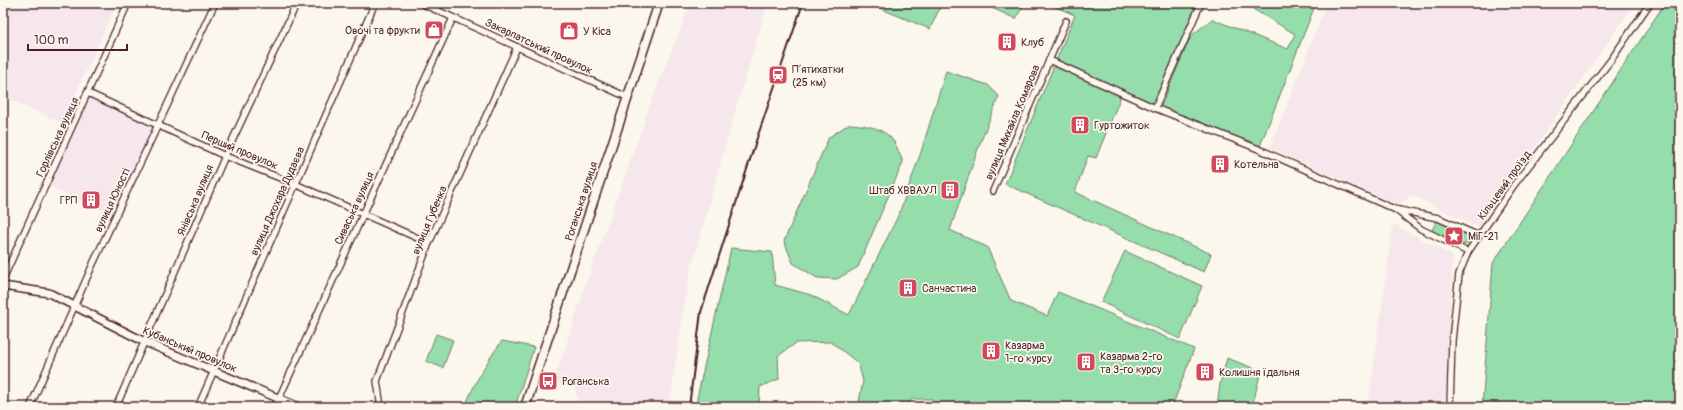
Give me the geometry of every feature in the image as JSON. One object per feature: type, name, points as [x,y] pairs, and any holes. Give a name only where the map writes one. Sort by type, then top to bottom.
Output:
[{"type":"main road","name":"Роганська вулиця","points":[[525,407],[659,3]]},
{"type":"street","name":"Горлівська вулиця","points":[[3,279],[128,3]]},
{"type":"street","name":"вулиця Юності","points":[[30,407],[93,264],[159,126],[214,3]]},
{"type":"street","name":"Янівська вулиця","points":[[116,407],[225,156],[297,3]]},
{"type":"street","name":"вулиця Джохара Дудаєва","points":[[198,407],[376,3]]},
{"type":"street","name":"Закарпатський провулок","points":[[421,3],[627,97]]},
{"type":"street","points":[[1155,108],[1201,3]]},
{"type":"street","name":"Кільцевий проїзд","points":[[1450,407],[1452,340],[1459,274],[1468,252],[1514,185],[1611,60],[1650,3]]},
{"type":"street","name":"Сиваська вулиця","points":[[275,407],[453,18]]},
{"type":"street","name":"вулиця Михайла Комарова","points":[[993,191],[1066,21]]},
{"type":"street","name":"вулиця Губенка","points":[[381,407],[377,381],[429,243],[517,47]]},
{"type":"street","name":"вулиця Михайла Комарова","points":[[1049,60],[1155,108],[1261,150],[1394,208]]},
{"type":"street","name":"Перший провулок","points":[[88,93],[225,156],[295,184],[429,243]]},
{"type":"street","points":[[1394,208],[1438,218],[1479,236]]},
{"type":"street","points":[[1394,208],[1421,229],[1468,252]]},
{"type":"street","name":"Кубанський провулок","points":[[3,286],[44,292],[145,342],[299,407]]},
{"type":"shaded area","points":[[3,3],[117,3],[62,123],[3,96]]},
{"type":"shaded area","points":[[489,3],[512,3],[508,12]]},
{"type":"shaded area","points":[[691,3],[768,3],[735,111],[687,284],[669,407],[579,407],[574,388],[554,382],[584,290],[657,86]]},
{"type":"shaded area","points":[[1327,3],[1635,3],[1479,228],[1412,195],[1398,205],[1270,148]]},
{"type":"shaded area","points":[[88,93],[159,126],[116,216],[46,185]]},
{"type":"shaded area","points":[[1393,224],[1453,256],[1445,407],[1368,407]]},
{"type":"green space","points":[[867,3],[942,3],[930,29]]},
{"type":"green space","points":[[981,3],[1024,3],[1016,19]]},
{"type":"green space","points":[[1046,3],[1198,3],[1155,104],[1123,91],[1096,158],[1088,156],[1075,192],[1211,254],[1204,272],[1005,184],[1075,15]]},
{"type":"green space","points":[[1256,3],[1316,3],[1260,146],[1160,108],[1191,36],[1212,19],[1288,49],[1295,34],[1253,9]]},
{"type":"green space","points":[[1665,3],[1680,3],[1680,407],[1482,407],[1493,263]]},
{"type":"green space","points":[[946,71],[988,85],[999,96],[979,146],[950,230],[987,247],[1011,301],[1047,316],[1058,292],[1194,349],[1172,407],[932,407],[932,399],[911,399],[908,407],[858,407],[863,381],[858,363],[831,342],[796,343],[778,356],[779,379],[760,387],[759,407],[697,407],[697,398],[731,248],[772,252],[775,285],[811,295],[849,315],[899,214],[920,155]]},
{"type":"green space","points":[[849,124],[868,126],[885,133],[894,142],[903,162],[858,267],[837,279],[817,278],[793,263],[784,241],[829,137]]},
{"type":"green space","points":[[1438,218],[1466,230],[1471,243],[1457,246],[1430,234]]},
{"type":"green space","points":[[1125,251],[1202,286],[1180,339],[1101,302]]},
{"type":"green space","points":[[436,334],[453,340],[443,368],[426,361]]},
{"type":"green space","points":[[502,341],[534,347],[515,407],[465,407],[481,372]]},
{"type":"green space","points":[[1227,358],[1261,371],[1252,407],[1217,407],[1220,384]]},
{"type":"railway","points":[[689,407],[701,312],[757,138],[803,3]]},
{"type":"place","name":"Овочі та фрукти","points":[[434,30]]},
{"type":"place","name":"У Кіса","points":[[569,31]]},
{"type":"place","name":"Клуб","points":[[1007,42]]},
{"type":"place","name":"Пʼятихатки (25 км)","points":[[778,75]]},
{"type":"place","name":"Гуртожиток","points":[[1080,125]]},
{"type":"place","name":"Котельна","points":[[1220,164]]},
{"type":"place","name":"Штаб ХВВАУЛ","points":[[950,190]]},
{"type":"place","name":"ГРП","points":[[91,200]]},
{"type":"place","name":"МіГ-21","points":[[1454,236]]},
{"type":"place","name":"Санчастина","points":[[908,288]]},
{"type":"place","name":"Казарма 1-го курсу","points":[[991,351]]},
{"type":"place","name":"Казарма 2-го та 3-го курсу","points":[[1086,362]]},
{"type":"place","name":"Колишня їдальня","points":[[1205,372]]},
{"type":"place","name":"Роганська","points":[[548,381]]}]
